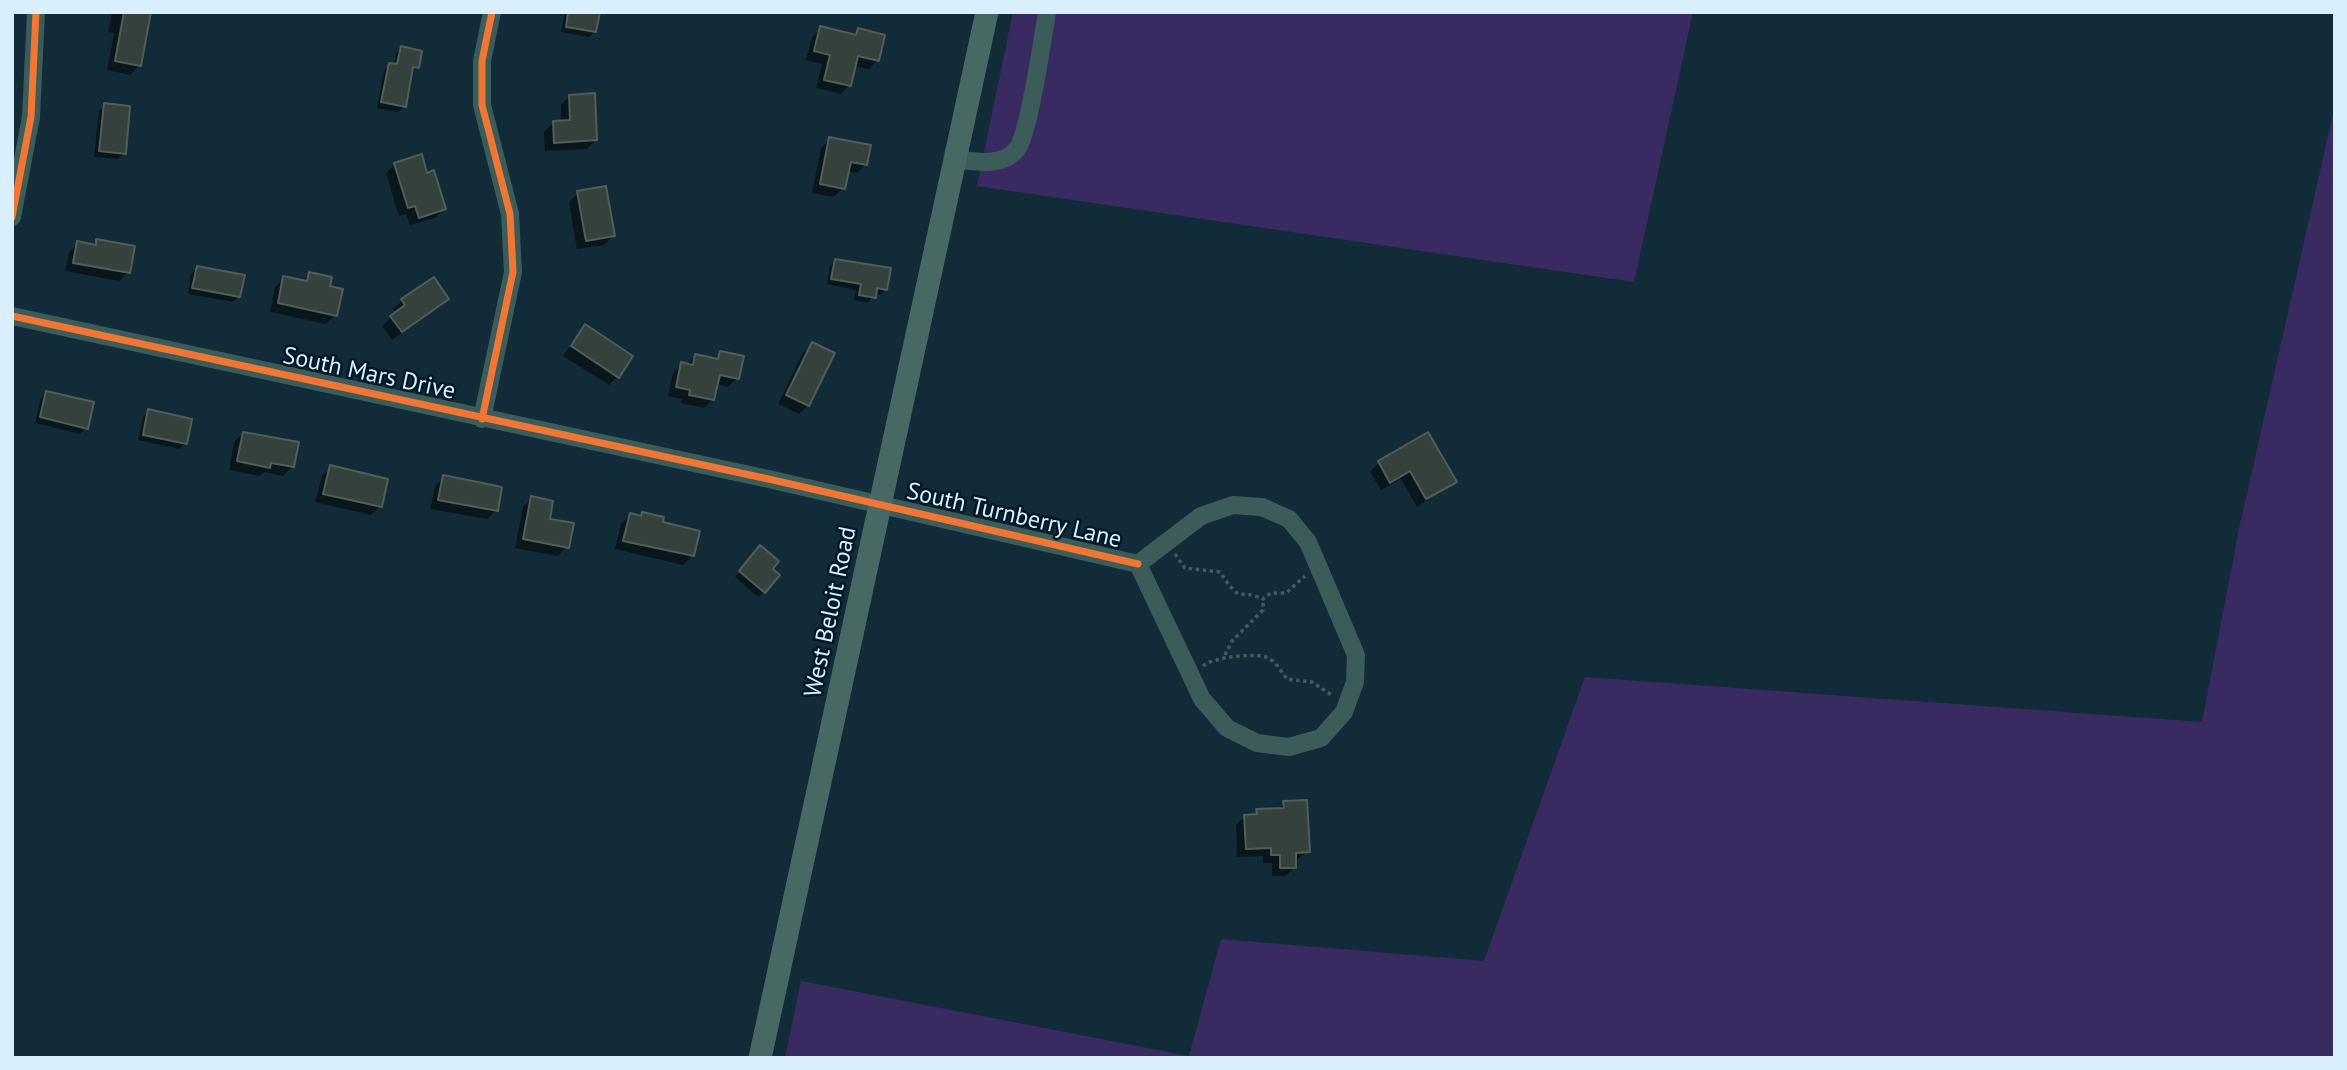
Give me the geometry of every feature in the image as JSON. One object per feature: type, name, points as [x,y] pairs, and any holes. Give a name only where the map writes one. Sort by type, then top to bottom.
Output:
[{"type":"main road","name":"West Beloit Road","points":[[760,1058],[987,12]]},
{"type":"street","points":[[12,217],[31,117],[36,12]]},
{"type":"street","points":[[482,419],[513,272],[510,215],[481,105],[482,61],[492,12]]},
{"type":"street","points":[[956,159],[987,163],[1005,157],[1017,149],[1028,115],[1047,12]]},
{"type":"street","name":"South Mars Drive","points":[[12,316],[882,505]]},
{"type":"street","name":"South Turnberry Lane","points":[[882,505],[1138,564]]},
{"type":"street","name":"South Turnberry Lane","points":[[1233,505],[1262,507],[1289,519],[1308,542],[1356,655],[1355,682],[1345,712],[1321,738],[1289,747],[1258,743],[1227,728],[1202,699],[1138,564],[1201,516],[1233,505]]},
{"type":"path","points":[[1161,546],[1178,556],[1185,568],[1220,572],[1234,593],[1263,600]]},
{"type":"path","points":[[1225,655],[1232,641],[1263,610],[1263,600],[1271,593],[1286,593],[1302,577],[1320,569]]},
{"type":"path","points":[[1192,677],[1207,661],[1225,655],[1270,658],[1287,679],[1312,682],[1319,690],[1348,702]]},
{"type":"shaded area","points":[[1013,12],[1693,12],[1634,282],[977,186]]},
{"type":"shaded area","points":[[2335,105],[2335,1058],[785,1058],[801,981],[1189,1056],[1221,939],[1484,961],[1585,677],[2202,722],[2239,529]]},
{"type":"building","points":[[124,12],[151,12],[141,66],[115,61]]},
{"type":"building","points":[[568,12],[600,12],[596,32],[566,27]]},
{"type":"building","points":[[820,26],[856,35],[858,28],[885,35],[879,61],[858,56],[851,86],[824,80],[830,55],[814,51]]},
{"type":"building","points":[[401,46],[422,51],[419,68],[413,67],[406,107],[381,102],[389,63],[397,64]]},
{"type":"building","points":[[595,93],[597,140],[554,143],[553,121],[570,120],[569,95]]},
{"type":"building","points":[[104,103],[130,106],[126,154],[99,151]]},
{"type":"building","points":[[829,137],[871,145],[867,165],[851,162],[845,189],[820,184]]},
{"type":"building","points":[[422,154],[427,173],[434,170],[446,209],[419,218],[415,206],[408,208],[394,163]]},
{"type":"building","points":[[606,186],[615,236],[586,241],[577,191]]},
{"type":"building","points":[[96,239],[135,246],[130,273],[73,263],[77,241],[96,245]]},
{"type":"building","points":[[835,259],[891,268],[887,290],[877,288],[876,298],[859,295],[861,284],[831,279]]},
{"type":"building","points":[[197,266],[245,275],[240,297],[192,288]]},
{"type":"building","points":[[309,272],[332,277],[330,286],[343,289],[337,316],[278,303],[283,276],[307,281]]},
{"type":"building","points":[[434,277],[449,299],[402,332],[390,316],[405,305],[401,299]]},
{"type":"building","points":[[585,324],[633,356],[619,378],[571,346]]},
{"type":"building","points":[[812,342],[835,353],[809,406],[786,395]]},
{"type":"building","points":[[720,351],[744,356],[739,379],[720,375],[714,400],[689,395],[690,390],[676,387],[681,362],[693,365],[695,354],[718,359]]},
{"type":"building","points":[[46,391],[94,402],[88,429],[40,417]]},
{"type":"building","points":[[148,409],[192,419],[187,444],[143,435]]},
{"type":"building","points":[[243,432],[299,442],[294,467],[271,463],[270,468],[237,461]]},
{"type":"building","points":[[1428,432],[1457,482],[1426,499],[1410,471],[1390,483],[1378,461]]},
{"type":"building","points":[[330,465],[388,479],[382,507],[323,494]]},
{"type":"building","points":[[443,475],[502,487],[498,511],[438,500]]},
{"type":"building","points":[[531,496],[553,501],[550,519],[574,523],[569,548],[523,539]]},
{"type":"building","points":[[642,512],[664,517],[663,522],[700,531],[694,556],[623,541],[630,513],[641,516]]},
{"type":"building","points":[[760,545],[779,561],[773,569],[780,575],[765,593],[739,571]]},
{"type":"building","points":[[1307,800],[1310,852],[1296,853],[1296,868],[1280,868],[1280,855],[1271,855],[1271,848],[1246,849],[1244,815],[1257,814],[1256,809],[1284,808],[1283,801]]},
{"type":"cycle path","points":[[12,217],[31,117],[36,12]]},
{"type":"cycle path","points":[[482,419],[513,272],[510,214],[482,105],[482,61],[492,12]]},
{"type":"cycle path","points":[[12,316],[773,480],[1138,564]]}]
